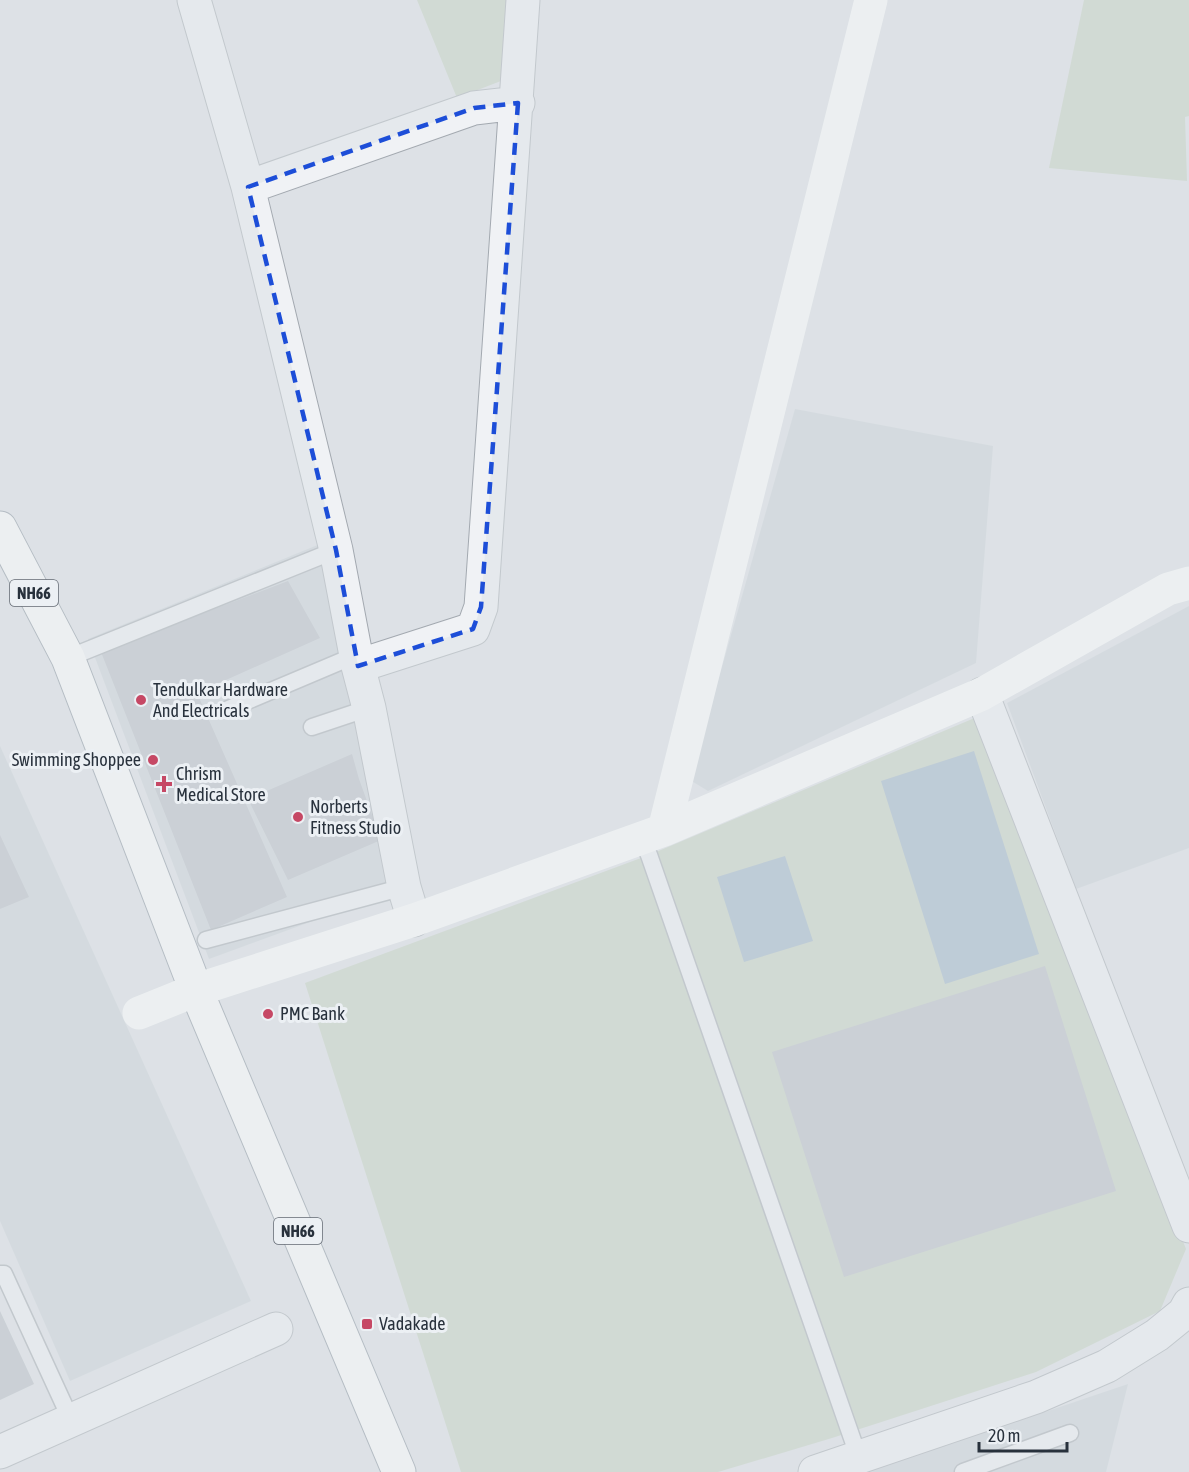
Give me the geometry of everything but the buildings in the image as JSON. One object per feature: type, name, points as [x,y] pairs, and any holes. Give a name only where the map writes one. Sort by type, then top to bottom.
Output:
[{"type":"main road","points":[[652,834],[871,0]]},
{"type":"main road","name":"NH66","points":[[0,528],[68,658],[196,990],[399,1472]]},
{"type":"main road","points":[[139,1012],[196,990],[414,921],[652,834],[981,694],[1167,589],[1189,583]]},
{"type":"street","points":[[194,0],[248,187],[336,550],[404,887],[414,921]]},
{"type":"street","points":[[357,660],[473,629],[481,607],[518,103],[523,0]]},
{"type":"street","points":[[248,187],[474,108],[518,103]]},
{"type":"street","points":[[981,694],[1189,1226]]},
{"type":"street","points":[[814,1472],[862,1465],[1107,1366],[1157,1335],[1185,1313],[1189,1304]]},
{"type":"street","points":[[0,1452],[276,1329]]},
{"type":"lane","points":[[68,658],[336,550]]},
{"type":"lane","points":[[226,710],[357,660]]},
{"type":"lane","points":[[312,727],[369,708]]},
{"type":"lane","points":[[652,834],[653,866],[862,1465]]},
{"type":"lane","points":[[207,940],[404,887]]},
{"type":"lane","points":[[1,1271],[71,1419]]},
{"type":"lane","points":[[963,1472],[1070,1433]]},
{"type":"highlighted area","points":[[518,103],[481,607],[473,629],[358,666],[336,550],[248,187],[474,108]]},
{"type":"shaded area","points":[[795,409],[993,446],[976,663],[708,791],[690,780]]},
{"type":"shaded area","points":[[320,544],[395,891],[209,959],[88,639]]},
{"type":"shaded area","points":[[1189,606],[1189,848],[1076,889],[1007,703]]},
{"type":"shaded area","points":[[0,746],[251,1301],[70,1381],[0,1221]]},
{"type":"shaded area","points":[[1128,1384],[1106,1472],[867,1472]]},
{"type":"green space","points":[[417,0],[507,0],[506,79],[457,98]]},
{"type":"green space","points":[[1084,0],[1189,0],[1189,116],[1185,117],[1187,181],[1049,168]]},
{"type":"green space","points":[[977,717],[1186,1249],[1160,1311],[1036,1372],[718,1472],[461,1472],[305,983],[649,855]]},
{"type":"water","points":[[974,751],[1039,954],[945,984],[881,781]]},
{"type":"water","points":[[785,856],[813,941],[744,962],[717,877]]},
{"type":"place","name":"Tendulkar Hardware And Electricals","points":[[141,700]]},
{"type":"place","name":"Swimming Shoppee","points":[[153,760]]},
{"type":"place","name":"Chrism Medical Store","points":[[164,784]]},
{"type":"place","name":"Norberts Fitness Studio","points":[[298,817]]},
{"type":"place","name":"PMC Bank","points":[[268,1014]]},
{"type":"place","name":"Vadakade","points":[[367,1324]]}]
